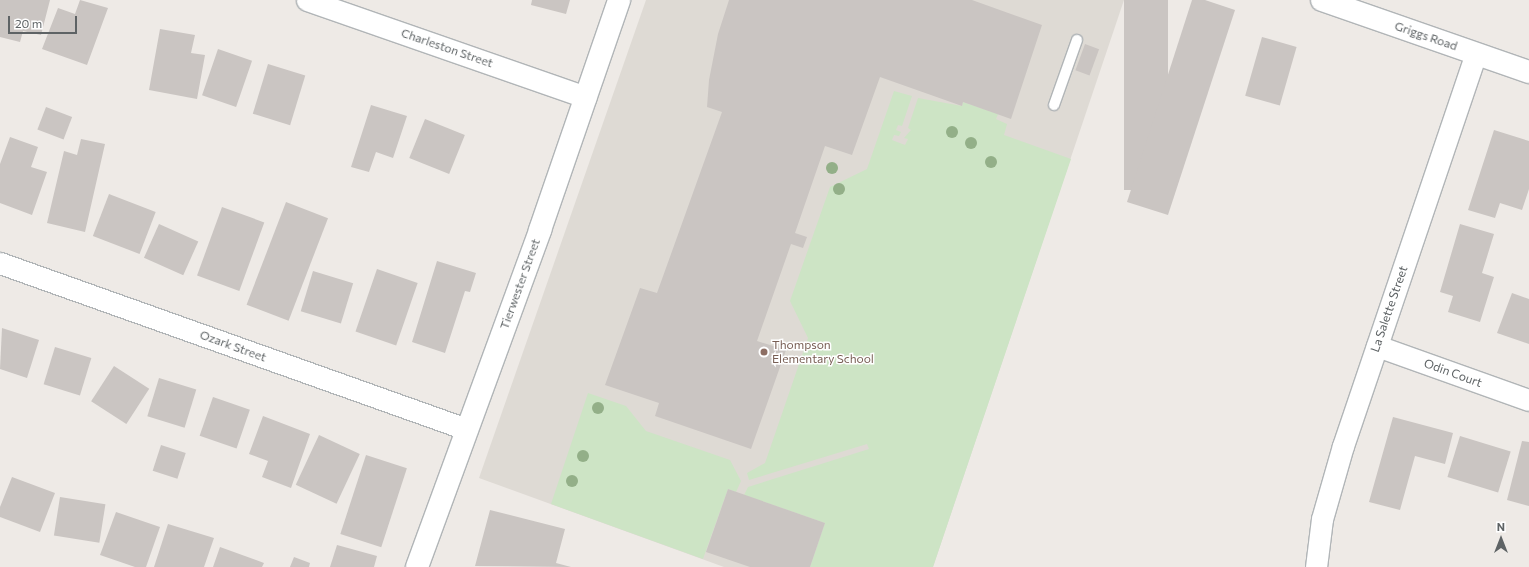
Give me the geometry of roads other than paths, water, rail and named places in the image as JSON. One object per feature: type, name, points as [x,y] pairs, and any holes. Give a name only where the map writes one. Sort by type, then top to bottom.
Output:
[{"type":"street","name":"Charleston Street","points":[[307,0],[586,97]]},
{"type":"street","name":"Tierwester Street","points":[[417,567],[586,97],[619,0]]},
{"type":"street","name":"Griggs Road","points":[[1322,0],[1529,72]]},
{"type":"street","name":"La Salette Street","points":[[1316,567],[1322,519],[1343,446],[1476,54]]},
{"type":"street","name":"Ozark Street","points":[[0,263],[466,429]]},
{"type":"street","name":"Odin Court","points":[[1377,346],[1529,400]]},
{"type":"lane","points":[[1054,105],[1078,40]]},
{"type":"place","name":"Thompson Elementary School","points":[[764,352]]}]
